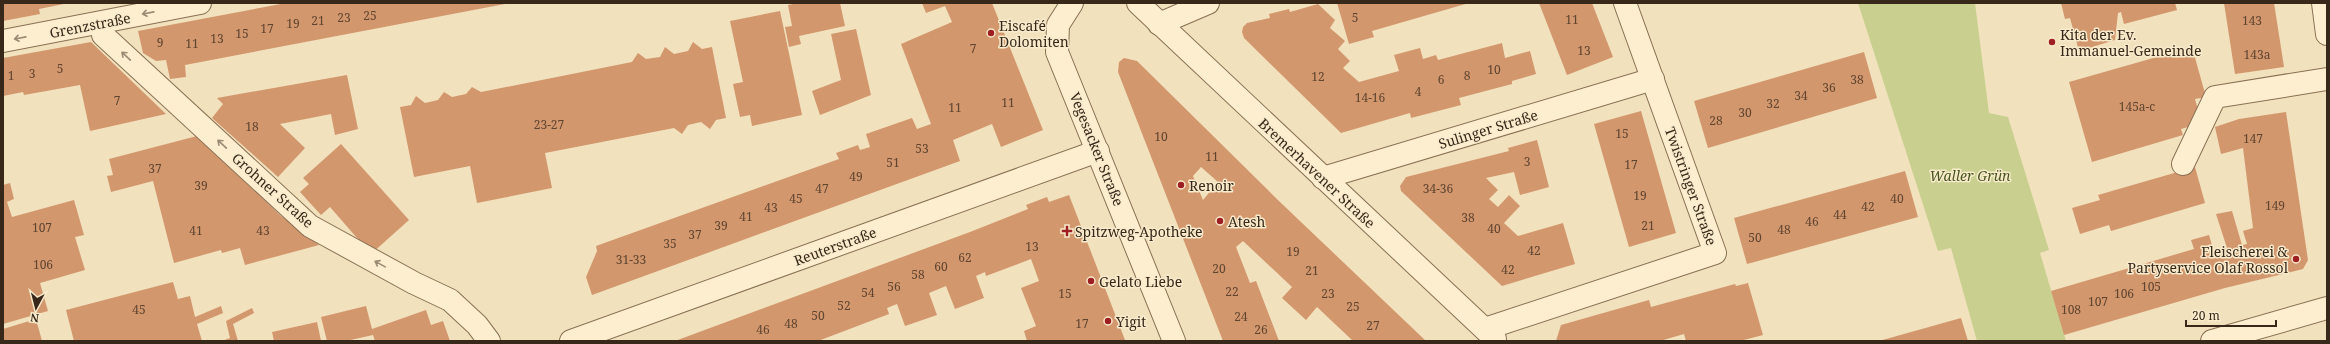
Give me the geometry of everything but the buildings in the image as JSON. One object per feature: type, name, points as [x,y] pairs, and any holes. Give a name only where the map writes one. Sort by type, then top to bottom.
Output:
[{"type":"street","name":"Grenzstraße","points":[[3,41],[200,3]]},
{"type":"street","name":"Vegesacker Straße","points":[[1072,3],[1058,25],[1057,52],[1174,341]]},
{"type":"street","name":"Bremerhavener Straße","points":[[1138,3],[1491,335]]},
{"type":"street","points":[[1159,24],[1208,3]]},
{"type":"street","name":"Twistringer Straße","points":[[1491,335],[1716,253],[1625,3]]},
{"type":"street","points":[[2323,3],[2327,34]]},
{"type":"street","name":"Grohner Straße","points":[[101,23],[103,35],[310,226],[414,283],[450,300],[477,325],[489,341]]},
{"type":"street","name":"Sulinger Straße","points":[[1323,178],[1653,79]]},
{"type":"street","points":[[2183,164],[2215,97],[2327,79]]},
{"type":"street","name":"Reuterstraße","points":[[571,341],[1098,151]]},
{"type":"street","points":[[2212,341],[2327,308]]},
{"type":"green space","name":"Waller Grün","points":[[1858,3],[1975,3],[1989,113],[2008,117],[2049,250],[2040,253],[2066,341],[1977,341],[1951,248],[1938,251]]},
{"type":"place","name":"Eiscafé Dolomiten","points":[[991,33]]},
{"type":"place","name":"Kita der Ev. Immanuel-Gemeinde","points":[[2052,42]]},
{"type":"place","name":"Renoir","points":[[1181,185]]},
{"type":"place","name":"Atesh","points":[[1220,221]]},
{"type":"place","name":"Spitzweg-Apotheke","points":[[1067,231]]},
{"type":"place","name":"Fleischerei & Partyservice Olaf Rossol","points":[[2296,259]]},
{"type":"place","name":"Gelato Liebe","points":[[1091,281]]},
{"type":"place","name":"Yigit","points":[[1108,321]]}]
